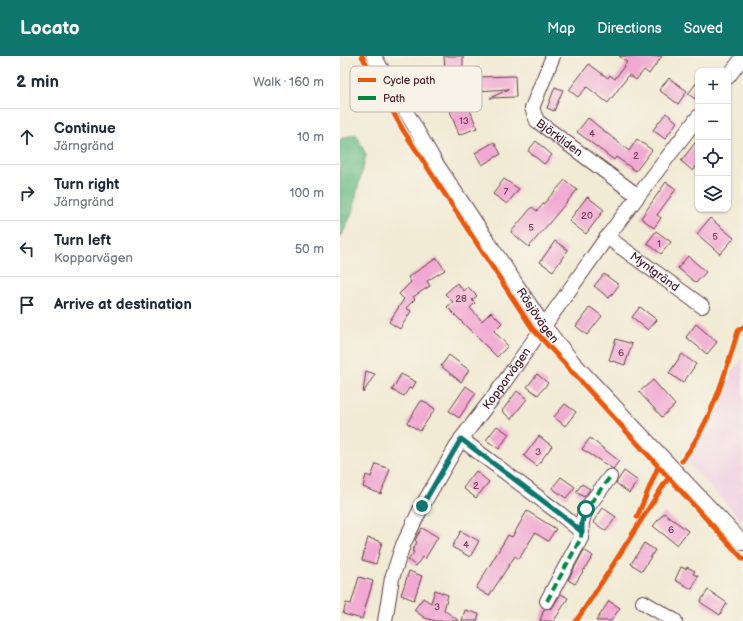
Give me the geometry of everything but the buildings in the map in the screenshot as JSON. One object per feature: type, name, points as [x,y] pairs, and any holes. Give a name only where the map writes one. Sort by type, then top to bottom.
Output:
[{"type":"street","name":"Rösjövägen","points":[[374,56],[380,66]]},
{"type":"street","name":"Björkliden","points":[[553,56],[532,108],[537,121],[638,196]]},
{"type":"street","points":[[731,73],[743,57]]},
{"type":"street","name":"Rösjövägen","points":[[406,112],[434,160],[544,326],[573,362],[743,543]]},
{"type":"street","name":"Kopparvägen","points":[[389,619],[392,578],[403,545],[422,506],[461,439],[638,196],[695,121]]},
{"type":"street","name":"Myntgränd","points":[[608,237],[702,306]]},
{"type":"street","points":[[461,439],[582,532]]},
{"type":"street","points":[[547,601],[581,538],[582,522],[586,509],[610,477]]},
{"type":"street","points":[[644,602],[675,621]]},
{"type":"shaded area","points":[[743,359],[743,523],[686,460],[733,370]]},
{"type":"green space","points":[[356,134],[366,155],[351,216],[340,239],[340,139]]},
{"type":"marked path","points":[[547,601],[581,538],[582,522],[586,509],[610,477]]},
{"type":"cycle path","points":[[362,56],[368,66]]},
{"type":"cycle path","points":[[393,112],[403,130],[532,328],[743,559]]},
{"type":"cycle path","points":[[682,461],[709,415],[722,383],[738,331],[743,327]]},
{"type":"cycle path","points":[[637,517],[658,467]]},
{"type":"cycle path","points":[[576,621],[667,480]]},
{"type":"route","points":[[422,506],[461,439],[582,532],[582,522],[586,509]]}]
